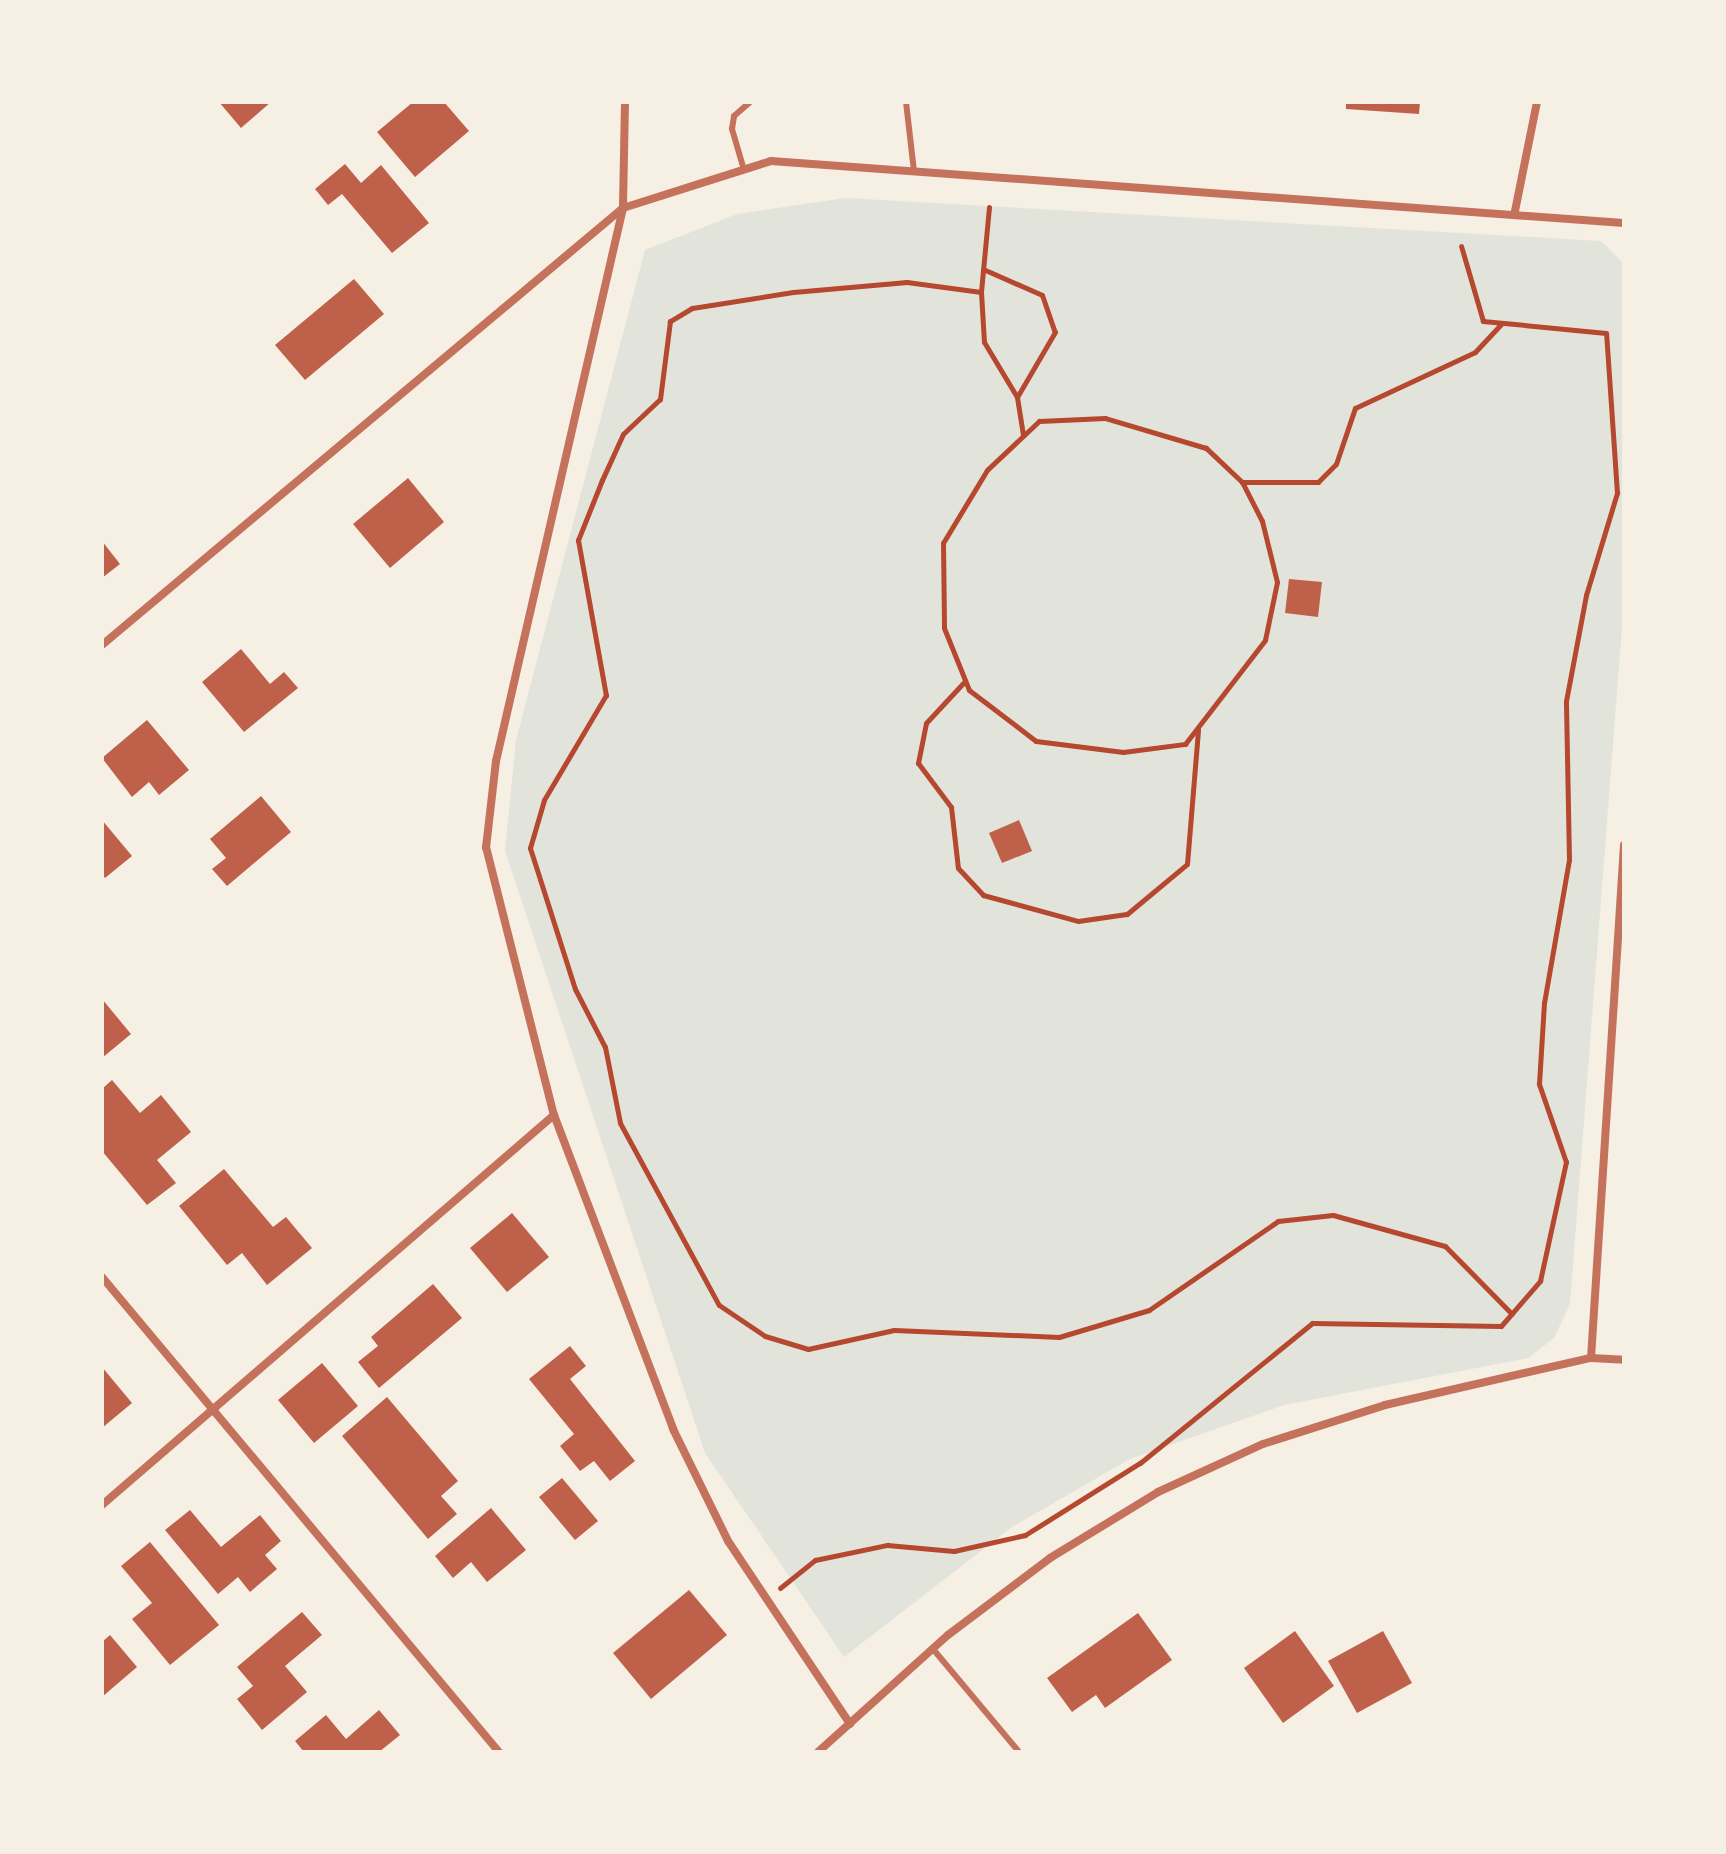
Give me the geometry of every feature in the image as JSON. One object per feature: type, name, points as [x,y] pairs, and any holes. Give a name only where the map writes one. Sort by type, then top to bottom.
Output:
[{"type":"street","points":[[625,102],[623,208],[496,761],[486,847],[554,1115],[673,1429],[728,1541],[850,1724]]},
{"type":"street","points":[[1515,211],[1537,102]]},
{"type":"street","points":[[102,645],[623,208],[771,161],[1515,211],[1624,223]]},
{"type":"street","points":[[1591,1358],[1624,845]]},
{"type":"street","points":[[102,1505],[554,1115]]},
{"type":"street","points":[[102,1277],[499,1752]]},
{"type":"street","points":[[818,1752],[933,1649],[1050,1558],[1158,1492],[1263,1444],[1385,1405],[1591,1358],[1624,1360]]},
{"type":"lane","points":[[744,170],[732,129],[734,116],[750,102]]},
{"type":"lane","points":[[906,102],[914,171]]},
{"type":"lane","points":[[933,1649],[1019,1752]]},
{"type":"path","points":[[989,207],[981,292],[984,342],[1017,397],[1023,436]]},
{"type":"path","points":[[767,1598],[815,1560],[887,1545],[954,1551],[1025,1535],[1140,1463],[1312,1323],[1456,1331],[1501,1326],[1540,1281],[1566,1162],[1539,1084],[1544,1003],[1569,860],[1566,701],[1586,595],[1617,493],[1606,333],[1483,321],[1461,246]]},
{"type":"path","points":[[983,269],[1042,295],[1055,332],[1017,397]]},
{"type":"path","points":[[981,292],[907,282],[793,292],[692,308],[670,321],[660,399],[623,434],[578,540],[606,695],[544,800],[530,848],[575,989],[605,1047],[620,1123],[719,1305],[765,1336],[808,1349],[894,1330],[1059,1337],[1149,1310],[1278,1221],[1333,1215],[1445,1246],[1512,1314]]},
{"type":"path","points":[[1242,482],[1318,482],[1336,464],[1355,408],[1475,352],[1502,323]]},
{"type":"path","points":[[1105,418],[1206,448],[1242,482],[1262,521],[1277,582],[1265,640],[1185,744],[1123,752],[1036,741],[965,681],[944,628],[943,543],[987,470],[1023,436],[1039,421],[1105,418]]},
{"type":"path","points":[[965,681],[926,723],[918,763],[951,807],[958,868],[983,895],[1078,921],[1127,914],[1187,864],[1199,726]]},
{"type":"shaded area","points":[[846,198],[1601,241],[1624,264],[1624,601],[1570,1304],[1554,1338],[1528,1358],[1284,1405],[1130,1459],[1012,1527],[844,1657],[705,1453],[505,851],[516,740],[645,250],[737,214]]},
{"type":"building","points":[[219,102],[271,102],[241,128]]},
{"type":"building","points":[[413,102],[444,102],[469,131],[415,177],[377,132]]},
{"type":"building","points":[[1346,102],[1420,102],[1419,114],[1346,109]]},
{"type":"building","points":[[345,164],[361,183],[381,165],[429,223],[392,253],[342,194],[328,205],[315,189]]},
{"type":"building","points":[[354,279],[384,314],[305,380],[275,345]]},
{"type":"building","points":[[408,478],[444,522],[390,568],[353,524]]},
{"type":"building","points":[[102,541],[120,564],[102,578]]},
{"type":"building","points":[[1289,579],[1322,582],[1318,617],[1285,613]]},
{"type":"building","points":[[241,649],[270,684],[284,672],[298,688],[244,732],[202,682]]},
{"type":"building","points":[[147,720],[189,770],[159,795],[149,782],[132,797],[102,758]]},
{"type":"building","points":[[261,796],[291,832],[227,886],[212,869],[226,858],[210,839]]},
{"type":"building","points":[[102,820],[132,856],[105,878],[102,874]]},
{"type":"building","points":[[1019,820],[1032,851],[1002,863],[989,833]]},
{"type":"building","points":[[102,999],[131,1034],[102,1058]]},
{"type":"building","points":[[112,1080],[140,1113],[161,1095],[191,1132],[157,1160],[176,1183],[147,1205],[102,1151],[102,1089]]},
{"type":"building","points":[[224,1169],[273,1227],[286,1217],[312,1248],[267,1285],[242,1253],[227,1265],[179,1206]]},
{"type":"building","points":[[512,1213],[549,1257],[507,1292],[470,1248]]},
{"type":"building","points":[[433,1284],[462,1318],[379,1388],[358,1362],[378,1346],[371,1337]]},
{"type":"building","points":[[570,1346],[586,1366],[570,1379],[635,1461],[610,1481],[594,1461],[580,1471],[560,1446],[574,1434],[529,1379]]},
{"type":"building","points":[[322,1363],[358,1406],[314,1443],[278,1400]]},
{"type":"building","points":[[102,1367],[132,1403],[102,1428]]},
{"type":"building","points":[[387,1397],[458,1481],[441,1496],[457,1514],[428,1539],[342,1436]]},
{"type":"building","points":[[562,1478],[598,1521],[575,1540],[539,1497]]},
{"type":"building","points":[[491,1508],[526,1550],[487,1582],[471,1562],[453,1578],[435,1556]]},
{"type":"building","points":[[190,1510],[221,1547],[260,1515],[281,1541],[265,1555],[277,1569],[250,1592],[238,1577],[218,1594],[165,1530]]},
{"type":"building","points":[[150,1542],[219,1625],[170,1665],[132,1619],[152,1603],[121,1566]]},
{"type":"building","points":[[689,1590],[727,1635],[651,1699],[613,1653]]},
{"type":"building","points":[[302,1612],[322,1635],[285,1666],[307,1692],[262,1730],[237,1699],[253,1686],[237,1667]]},
{"type":"building","points":[[1138,1613],[1172,1660],[1105,1708],[1096,1695],[1072,1712],[1047,1678]]},
{"type":"building","points":[[1295,1631],[1334,1686],[1283,1723],[1244,1668]]},
{"type":"building","points":[[1383,1631],[1412,1683],[1357,1713],[1328,1661]]},
{"type":"building","points":[[110,1635],[137,1667],[102,1697],[102,1642]]},
{"type":"building","points":[[379,1710],[400,1735],[379,1752],[304,1752],[295,1741],[326,1715],[346,1739]]}]
